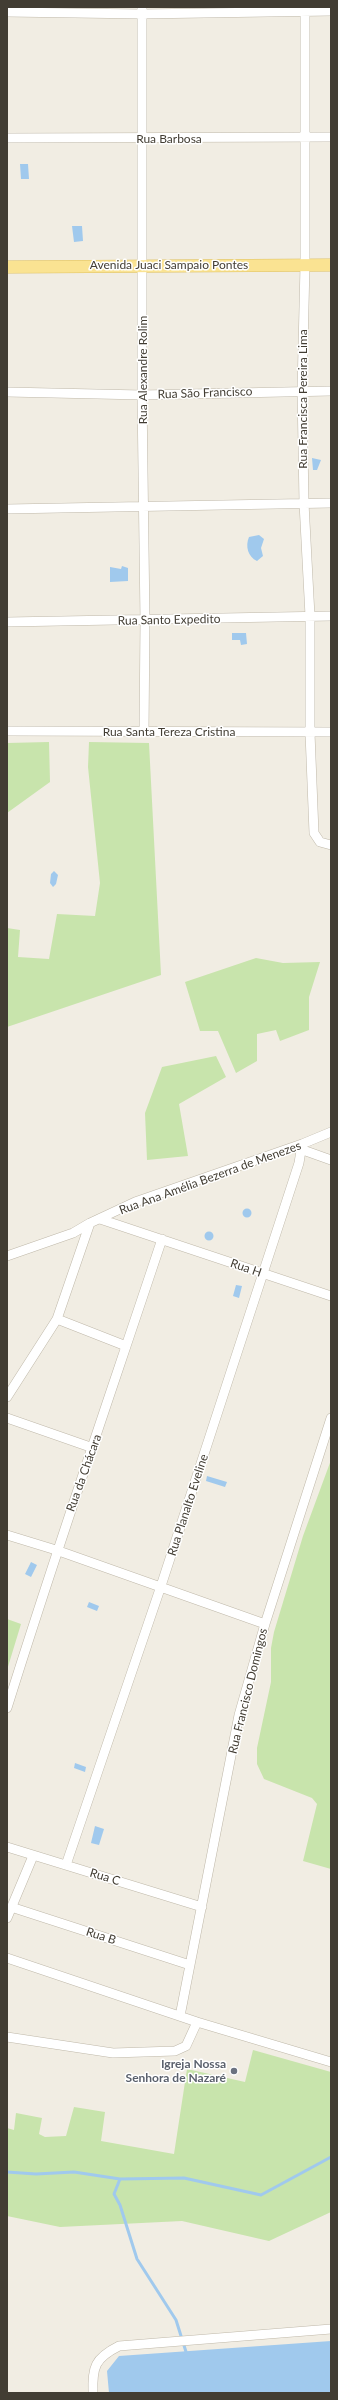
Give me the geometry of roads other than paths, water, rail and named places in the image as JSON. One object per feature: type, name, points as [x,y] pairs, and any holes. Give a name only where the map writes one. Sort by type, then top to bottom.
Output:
[{"type":"main road","name":"Avenida Juaci Sampaio Pontes","points":[[7,266],[331,265]]},
{"type":"street","points":[[7,12],[305,9],[331,11]]},
{"type":"street","name":"Rua Francisca Pereira Lima","points":[[305,9],[305,265],[302,390],[304,503],[310,616],[310,733],[316,838],[324,844],[331,845]]},
{"type":"street","name":"Rua Alexandre Rolim","points":[[142,10],[142,395],[145,621],[144,732]]},
{"type":"street","name":"Rua Barbosa","points":[[7,138],[143,139],[331,137]]},
{"type":"street","name":"Rua São Francisco","points":[[7,392],[142,395],[302,390],[331,391]]},
{"type":"street","points":[[7,509],[331,503]]},
{"type":"street","name":"Rua Santo Expedito","points":[[7,622],[145,621],[331,616]]},
{"type":"street","name":"Rua Santa Tereza Cristina","points":[[7,730],[331,732]]},
{"type":"street","name":"Rua Ana Amélia Bezerra de Menezes","points":[[7,1256],[73,1233],[135,1202],[303,1147],[331,1132]]},
{"type":"street","points":[[303,1147],[331,1160]]},
{"type":"street","name":"Rua Planalto Eveline","points":[[66,1864],[161,1586],[303,1147]]},
{"type":"street","name":"Rua H","points":[[100,1219],[331,1296]]},
{"type":"street","points":[[7,1397],[57,1319],[90,1224]]},
{"type":"street","name":"Rua da Chácara","points":[[7,1708],[56,1550],[93,1448],[162,1239]]},
{"type":"street","points":[[57,1319],[126,1346]]},
{"type":"street","points":[[7,1418],[93,1448]]},
{"type":"street","name":"Rua Francisco Domingos","points":[[180,2016],[239,1715],[265,1624],[331,1418]]},
{"type":"street","points":[[7,1535],[161,1586],[265,1624]]},
{"type":"street","name":"Rua C","points":[[7,1847],[202,1907]]},
{"type":"street","points":[[7,1918],[33,1856]]},
{"type":"street","name":"Rua B","points":[[11,1907],[190,1965]]},
{"type":"street","points":[[7,1958],[197,2022],[331,2062]]},
{"type":"street","points":[[7,2037],[113,2053],[175,2051],[186,2046],[197,2022]]},
{"type":"street","points":[[93,2393],[94,2369],[99,2359],[119,2346],[331,2329]]},
{"type":"water","points":[[20,164],[28,164],[29,179],[21,179]]},
{"type":"water","points":[[72,226],[82,226],[83,241],[74,242]]},
{"type":"water","points":[[312,458],[321,460],[317,470],[313,470]]},
{"type":"water","points":[[259,535],[264,539],[261,548],[263,556],[257,561],[249,554],[247,544],[249,537]]},
{"type":"water","points":[[122,566],[128,568],[128,581],[110,582],[110,567],[121,569]]},
{"type":"water","points":[[232,633],[246,633],[247,644],[241,645],[240,640],[232,640]]},
{"type":"water","points":[[54,871],[58,875],[56,884],[53,887],[50,883],[51,874]]},
{"type":"water","points":[[245,1209],[249,1209],[251,1213],[249,1217],[245,1217],[243,1215],[243,1211]]},
{"type":"water","points":[[209,1231],[214,1236],[209,1241],[204,1236]]},
{"type":"water","points":[[236,1285],[242,1286],[239,1298],[233,1296]]},
{"type":"water","points":[[207,1476],[227,1482],[225,1487],[206,1481]]},
{"type":"water","points":[[31,1562],[37,1565],[31,1577],[25,1574]]},
{"type":"water","points":[[89,1602],[99,1606],[97,1611],[87,1607]]},
{"type":"water","points":[[75,1763],[86,1767],[85,1772],[74,1768]]},
{"type":"water","points":[[95,1826],[104,1829],[99,1845],[91,1843]]},
{"type":"water","points":[[331,2341],[331,2393],[109,2393],[107,2371],[119,2356]]},
{"type":"waterway","points":[[7,2172],[36,2174],[74,2172],[120,2179],[184,2178],[261,2195],[331,2157]]},
{"type":"waterway","points":[[120,2179],[114,2194],[120,2205],[137,2259],[176,2320],[187,2355]]},
{"type":"place","name":"Igreja Nossa Senhora de Nazaré","points":[[234,2071]]}]
